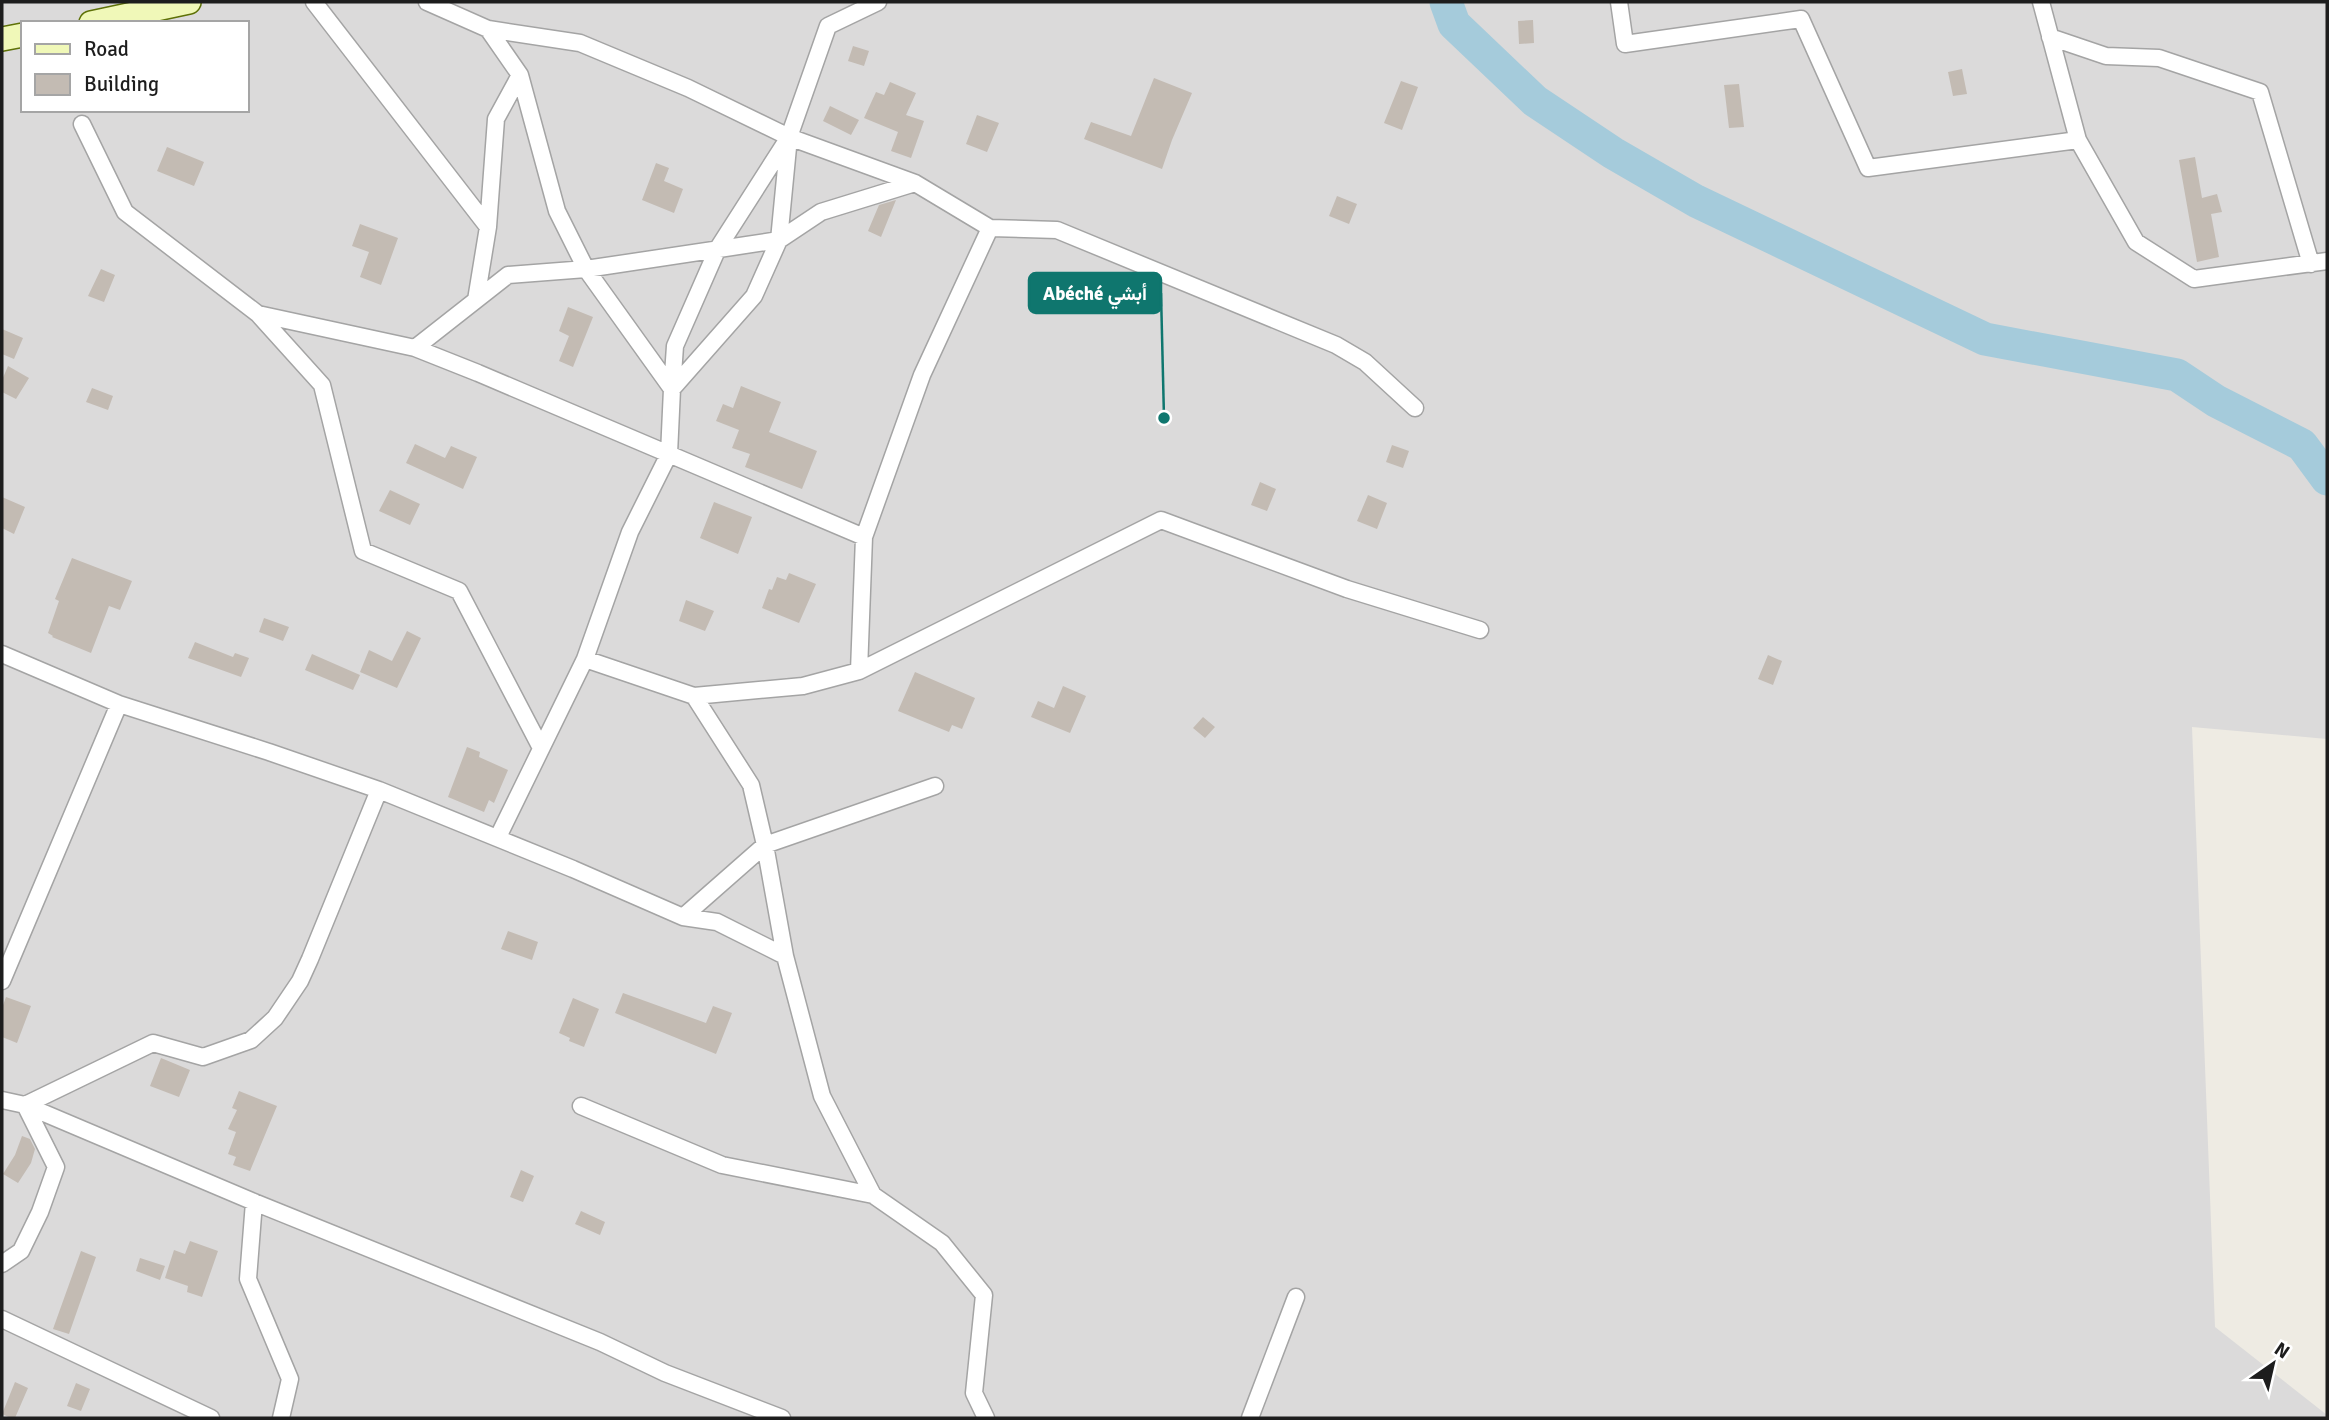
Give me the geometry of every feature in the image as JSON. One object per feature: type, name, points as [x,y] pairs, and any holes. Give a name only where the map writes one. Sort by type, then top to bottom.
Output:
[{"type":"main road","points":[[100,21],[189,2]]},
{"type":"main road","points":[[2,39],[21,35]]},
{"type":"street","points":[[314,2],[488,227]]},
{"type":"street","points":[[427,2],[488,29],[580,43],[688,88],[789,137],[915,183],[990,228],[1057,230],[1336,345],[1365,362],[1415,408]]},
{"type":"street","points":[[498,837],[585,659],[630,532],[669,454],[675,346],[718,248],[789,137],[828,26],[878,2]]},
{"type":"street","points":[[1619,2],[1625,44],[1801,19],[1868,168],[2078,140]]},
{"type":"street","points":[[2041,2],[2078,140],[2136,242],[2194,279],[2327,261]]},
{"type":"street","points":[[488,29],[520,75],[557,211],[586,269],[671,389]]},
{"type":"street","points":[[2050,37],[2106,56],[2159,58],[2260,92],[2311,264]]},
{"type":"street","points":[[476,300],[488,227],[496,119],[520,75]]},
{"type":"street","points":[[82,124],[125,212],[258,314],[322,385],[363,551],[459,591],[541,748]]},
{"type":"street","points":[[671,389],[754,296],[779,240],[789,137]]},
{"type":"street","points":[[415,348],[508,275],[586,269],[779,240],[821,212],[915,183]]},
{"type":"street","points":[[859,671],[864,537],[922,375],[990,228]]},
{"type":"street","points":[[258,314],[415,348],[864,537]]},
{"type":"street","points":[[585,659],[694,696],[803,686],[859,671],[1161,520],[1347,589],[1480,630]]},
{"type":"street","points":[[2,654],[119,704],[379,790],[498,837],[683,917],[717,922],[785,956]]},
{"type":"street","points":[[694,696],[751,785],[785,956],[822,1096],[873,1195]]},
{"type":"street","points":[[2,981],[119,704]]},
{"type":"street","points":[[683,917],[765,845],[935,786]]},
{"type":"street","points":[[24,1105],[153,1044],[203,1057],[251,1040],[275,1018],[300,981],[379,790]]},
{"type":"street","points":[[2,1100],[24,1105],[254,1202],[600,1342],[666,1373],[782,1418]]},
{"type":"street","points":[[2,1265],[21,1251],[40,1212],[55,1167],[24,1105]]},
{"type":"street","points":[[581,1106],[722,1165],[873,1195],[942,1243],[984,1295],[974,1393],[986,1418]]},
{"type":"street","points":[[254,1202],[248,1279],[290,1379],[281,1418]]},
{"type":"street","points":[[1250,1418],[1296,1297]]},
{"type":"street","points":[[2,1319],[211,1418]]},
{"type":"shaded area","points":[[2,2],[2327,2],[2327,739],[2192,727],[2215,1327],[2327,1415],[2327,1418],[2,1418]]},
{"type":"building","points":[[1533,20],[1534,43],[1519,44],[1518,21]]},
{"type":"building","points":[[853,46],[869,51],[864,66],[848,61]]},
{"type":"building","points":[[1962,69],[1967,94],[1953,96],[1948,72]]},
{"type":"building","points":[[1154,78],[1192,93],[1162,169],[1084,139],[1091,122],[1131,136]]},
{"type":"building","points":[[1401,81],[1418,87],[1402,130],[1384,123]]},
{"type":"building","points":[[890,82],[916,93],[906,115],[924,121],[911,158],[891,151],[898,132],[864,118],[876,92],[884,95]]},
{"type":"building","points":[[1739,84],[1744,127],[1729,128],[1724,85]]},
{"type":"building","points":[[830,106],[859,120],[851,135],[823,121]]},
{"type":"building","points":[[977,115],[999,123],[987,152],[966,144]]},
{"type":"building","points":[[167,147],[204,162],[194,186],[157,171]]},
{"type":"building","points":[[2195,157],[2202,198],[2217,194],[2222,212],[2211,214],[2219,257],[2197,262],[2179,160]]},
{"type":"building","points":[[656,163],[669,168],[664,181],[683,189],[674,213],[642,200]]},
{"type":"building","points":[[1337,196],[1357,204],[1349,224],[1329,216]]},
{"type":"building","points":[[896,200],[881,237],[868,231],[879,205]]},
{"type":"building","points":[[360,224],[398,238],[381,285],[360,277],[369,252],[352,246]]},
{"type":"building","points":[[101,269],[115,275],[104,302],[88,296]]},
{"type":"building","points":[[568,307],[593,317],[573,367],[559,361],[569,336],[559,331]]},
{"type":"building","points":[[2,329],[23,338],[14,359],[2,354]]},
{"type":"building","points":[[8,366],[29,378],[16,399],[2,392],[2,380]]},
{"type":"building","points":[[741,386],[781,402],[769,432],[817,451],[802,489],[745,467],[750,454],[732,448],[739,430],[716,421],[723,404],[733,408]]},
{"type":"building","points":[[92,388],[113,396],[108,410],[86,402]]},
{"type":"building","points":[[415,444],[445,458],[451,446],[477,457],[463,489],[406,463]]},
{"type":"building","points":[[1392,445],[1409,451],[1403,468],[1386,462]]},
{"type":"building","points":[[1260,482],[1276,489],[1267,511],[1251,505]]},
{"type":"building","points":[[390,490],[420,504],[410,525],[379,511]]},
{"type":"building","points":[[1368,495],[1387,503],[1377,529],[1357,521]]},
{"type":"building","points":[[2,497],[25,507],[14,534],[2,528]]},
{"type":"building","points":[[714,502],[752,517],[738,554],[700,538]]},
{"type":"building","points":[[72,558],[132,581],[120,610],[109,606],[91,653],[48,633],[59,601],[55,599]]},
{"type":"building","points":[[789,573],[816,584],[799,623],[762,608],[777,577],[786,580]]},
{"type":"building","points":[[686,600],[714,611],[705,631],[679,621]]},
{"type":"building","points":[[264,618],[289,627],[283,641],[259,632]]},
{"type":"building","points":[[407,631],[421,638],[397,688],[360,672],[369,650],[392,661]]},
{"type":"building","points":[[195,642],[233,657],[235,653],[249,658],[241,677],[188,658]]},
{"type":"building","points":[[312,654],[360,675],[353,690],[305,670]]},
{"type":"building","points":[[1768,655],[1782,661],[1773,685],[1758,679]]},
{"type":"building","points":[[915,672],[975,698],[962,729],[952,725],[949,732],[898,711]]},
{"type":"building","points":[[1063,686],[1086,696],[1070,733],[1031,717],[1038,701],[1054,708]]},
{"type":"building","points":[[1203,717],[1215,727],[1205,738],[1193,728]]},
{"type":"building","points":[[467,747],[480,752],[479,757],[508,770],[494,803],[489,800],[484,812],[448,797]]},
{"type":"building","points":[[508,931],[538,942],[532,960],[501,949]]},
{"type":"building","points":[[623,993],[706,1023],[713,1006],[732,1013],[716,1054],[615,1013]]},
{"type":"building","points":[[6,997],[31,1006],[17,1043],[2,1037],[2,1008]]},
{"type":"building","points":[[573,998],[599,1009],[584,1047],[559,1033]]},
{"type":"building","points":[[161,1058],[190,1070],[179,1097],[150,1086]]},
{"type":"building","points":[[239,1091],[277,1106],[250,1171],[233,1165],[236,1157],[228,1154],[236,1132],[228,1129],[237,1110],[232,1108]]},
{"type":"building","points":[[22,1136],[30,1139],[35,1149],[31,1163],[18,1183],[3,1174],[15,1155]]},
{"type":"building","points":[[521,1170],[534,1176],[523,1202],[510,1197]]},
{"type":"building","points":[[581,1211],[605,1222],[600,1235],[575,1224]]},
{"type":"building","points":[[190,1241],[218,1251],[202,1297],[187,1292],[188,1286],[165,1278],[174,1250],[185,1254]]},
{"type":"building","points":[[81,1251],[96,1257],[69,1334],[53,1329]]},
{"type":"building","points":[[140,1258],[165,1266],[160,1280],[136,1271]]},
{"type":"building","points":[[15,1382],[28,1388],[15,1418],[11,1418],[2,1414]]},
{"type":"building","points":[[76,1383],[90,1389],[81,1411],[67,1406]]},
{"type":"waterway","points":[[1446,2],[1454,24],[1535,101],[1613,153],[1696,201],[1985,339],[2177,375],[2216,401],[2302,445],[2327,479]]},
{"type":"place","name":"Abéché أبشي","points":[[1164,418]]}]
